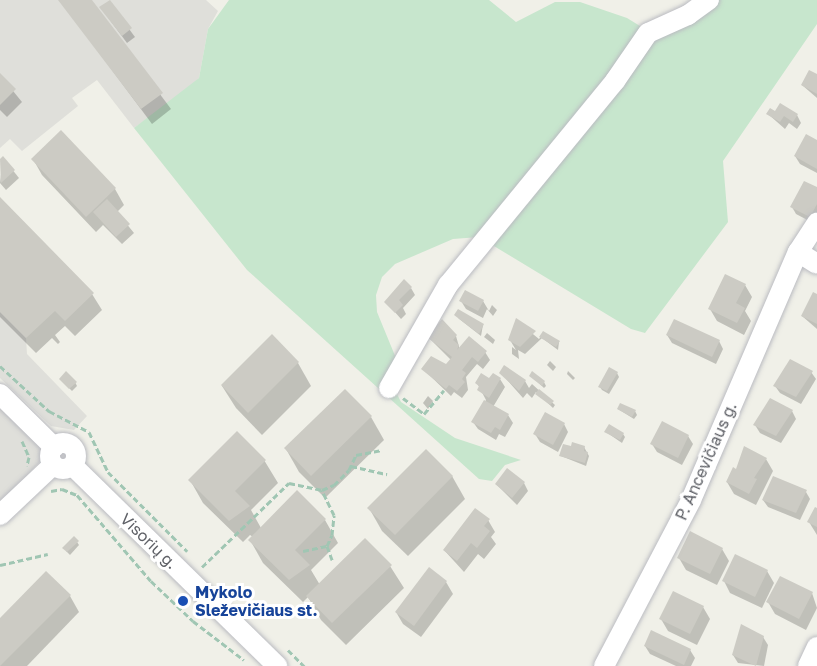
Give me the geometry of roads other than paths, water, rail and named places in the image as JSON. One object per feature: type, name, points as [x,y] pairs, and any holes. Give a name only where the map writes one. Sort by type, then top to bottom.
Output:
[{"type":"street","points":[[389,388],[448,285],[615,81],[648,33],[688,15],[710,0]]},
{"type":"street","name":"P. Ancevičiaus g.","points":[[604,666],[691,500],[798,252],[817,223]]},
{"type":"street","points":[[798,252],[817,264]]},
{"type":"street","name":"Visorių g.","points":[[0,394],[60,459],[282,658]]},
{"type":"street","points":[[0,515],[60,459]]},
{"type":"street","points":[[808,666],[817,648]]},
{"type":"place","name":"Mykolo Sleževičiaus st.","points":[[183,601]]}]
